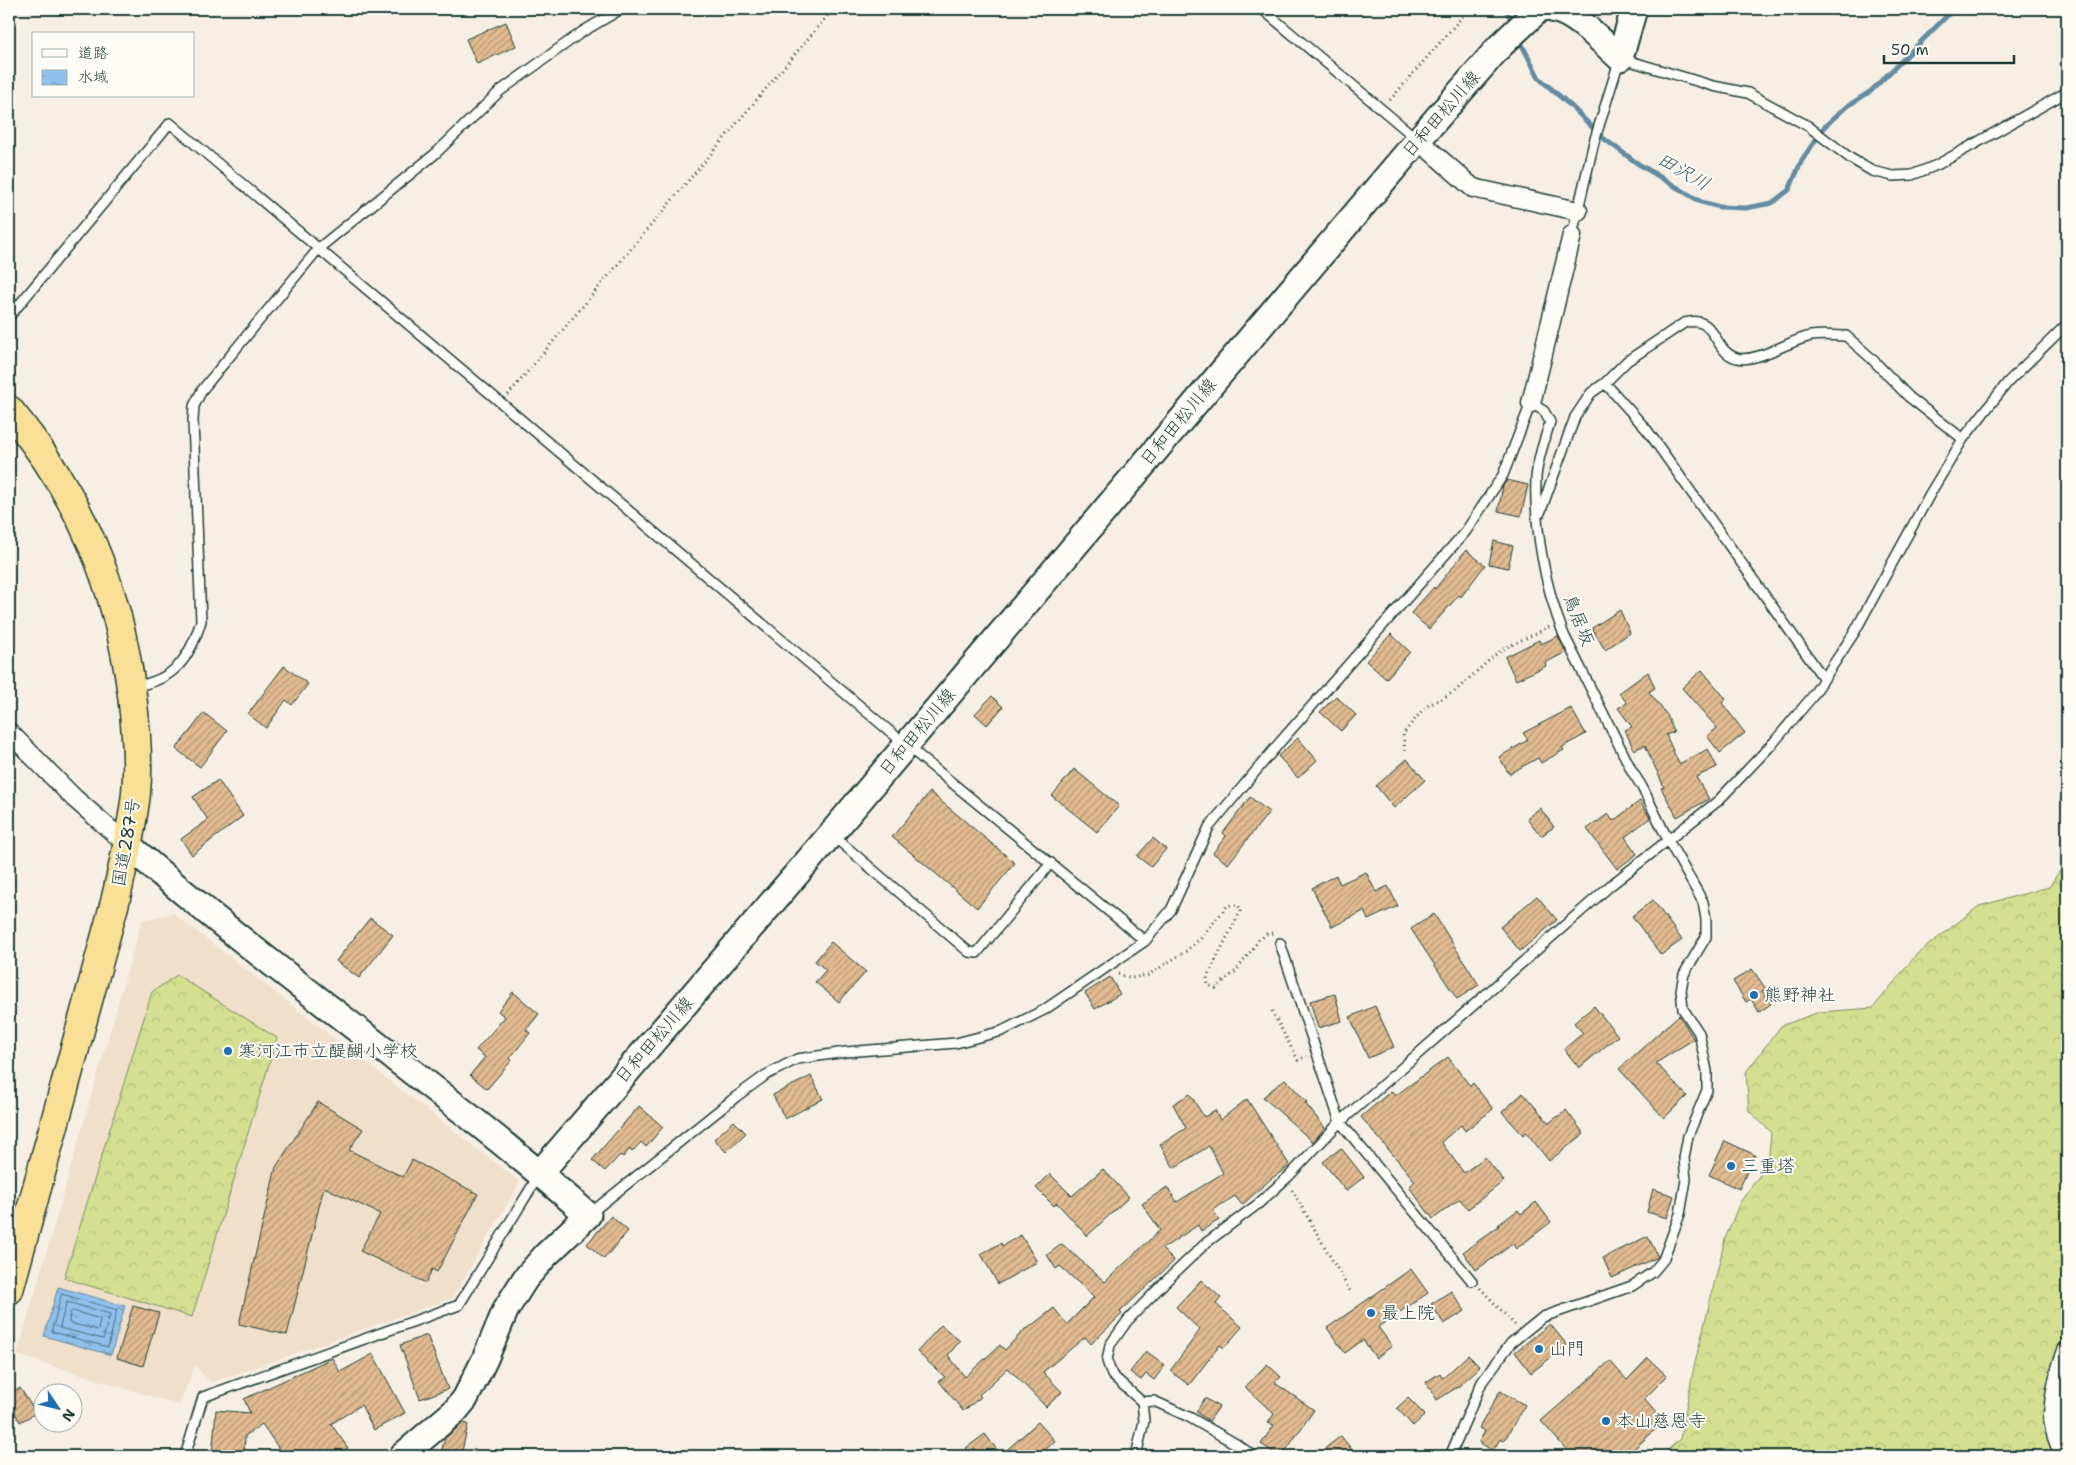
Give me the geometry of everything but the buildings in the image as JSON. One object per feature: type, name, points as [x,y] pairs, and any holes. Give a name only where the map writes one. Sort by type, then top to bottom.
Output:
[{"type":"highway","name":"国道287号","points":[[9,410],[51,464],[83,520],[109,588],[120,624],[131,686],[135,720],[136,793],[128,845],[115,902],[9,1290]]},
{"type":"main road","points":[[1620,58],[1634,9]]},
{"type":"main road","name":"日和田松川線","points":[[540,1173],[831,834],[1418,140],[1500,46],[1551,11],[1575,19],[1620,58]]},
{"type":"main road","points":[[128,845],[277,966],[540,1173],[588,1215],[546,1255],[525,1279],[506,1309],[485,1359],[465,1399],[426,1442],[402,1456]]},
{"type":"street","points":[[1418,140],[1473,188],[1578,211]]},
{"type":"street","points":[[1531,403],[1572,235]]},
{"type":"street","points":[[9,732],[74,798],[128,845]]},
{"type":"street","points":[[2065,1456],[2059,1444],[2053,1416],[2062,1364],[2067,1351]]},
{"type":"lane","points":[[131,686],[149,684],[166,676],[181,664],[190,652],[201,621],[194,406],[202,390],[319,248],[435,154],[500,91],[574,38],[621,9]]},
{"type":"lane","points":[[1262,9],[1418,140]]},
{"type":"lane","points":[[1572,235],[1594,142],[1620,58],[1713,86],[1748,93],[1808,126],[1872,172],[1893,176],[1912,175],[1936,165],[2067,92]]},
{"type":"lane","points":[[9,317],[170,123],[906,744],[1145,941]]},
{"type":"lane","points":[[1538,518],[1575,417],[1591,393],[1605,383],[1626,361],[1684,323],[1694,320],[1705,324],[1728,353],[1737,358],[1752,358],[1811,336],[1846,336],[1871,358],[1909,397],[1963,440]]},
{"type":"lane","points":[[1136,1456],[1144,1421],[1142,1402],[1112,1374],[1107,1362],[1110,1345],[1134,1314],[1206,1243],[1258,1204],[1286,1179],[1340,1122],[1611,885],[1718,801],[1774,742],[1812,698],[1854,633],[1931,492],[1963,440],[2008,382],[2067,324]]},
{"type":"lane","points":[[1605,383],[1647,430],[1824,679]]},
{"type":"lane","points":[[588,1215],[737,1096],[766,1075],[797,1059],[846,1052],[956,1043],[1002,1031],[1044,1010],[1145,941],[1171,910],[1209,827],[1281,741],[1466,531],[1503,475],[1531,403]]},
{"type":"lane","name":"鳥居坂","points":[[1450,1456],[1482,1382],[1502,1352],[1544,1316],[1632,1286],[1653,1272],[1663,1260],[1675,1232],[1686,1180],[1684,1158],[1688,1136],[1707,1090],[1707,1071],[1699,1033],[1683,1009],[1681,990],[1684,974],[1706,937],[1704,902],[1668,840],[1632,771],[1554,611],[1538,533],[1536,476],[1550,422],[1544,411],[1531,403]]},
{"type":"lane","points":[[831,834],[970,952],[977,952],[1051,863]]},
{"type":"lane","points":[[1280,943],[1340,1122],[1472,1281]]},
{"type":"lane","points":[[185,1456],[202,1397],[459,1305],[540,1173]]},
{"type":"lane","points":[[1142,1402],[1154,1400],[1189,1417],[1254,1456]]},
{"type":"path","points":[[501,404],[833,9]]},
{"type":"path","points":[[1382,110],[1469,9]]},
{"type":"path","points":[[1405,751],[1403,734],[1425,707],[1454,692],[1505,648],[1559,623]]},
{"type":"path","points":[[1104,968],[1132,978],[1148,975],[1186,951],[1201,938],[1228,905],[1232,904],[1238,905],[1241,910],[1208,977],[1208,985],[1216,988],[1222,985],[1266,934],[1273,933],[1280,943]]},
{"type":"path","points":[[1272,1011],[1298,1060],[1316,1053]]},
{"type":"path","points":[[1286,1179],[1350,1291]]},
{"type":"path","points":[[1472,1281],[1523,1333]]},
{"type":"shaded area","name":"寒河江市立醍醐小学校","points":[[173,913],[520,1182],[452,1298],[211,1383],[195,1365],[179,1405],[17,1355],[142,920]]},
{"type":"green space","points":[[2067,860],[2067,1456],[1661,1456],[1680,1439],[1694,1367],[1725,1239],[1740,1202],[1768,1164],[1771,1132],[1749,1111],[1746,1072],[1781,1026],[1819,1012],[1873,1008],[1917,954],[1979,906],[2049,887]]},
{"type":"green space","points":[[177,975],[277,1038],[192,1317],[64,1278],[152,992]]},
{"type":"water","points":[[58,1287],[125,1306],[111,1355],[44,1336]]},
{"type":"waterway","name":"田沢川","points":[[1506,9],[1513,24]]},
{"type":"waterway","name":"田沢川","points":[[1519,39],[1539,78],[1603,138],[1637,163],[1701,202],[1720,207],[1746,208],[1772,203],[1789,190],[1802,160],[1825,126],[1846,107],[1871,91],[1954,9]]},
{"type":"place","name":"熊野神社","points":[[1754,995]]},
{"type":"place","name":"寒河江市立醍醐小学校","points":[[228,1051]]},
{"type":"place","name":"三重塔","points":[[1731,1166]]},
{"type":"place","name":"最上院","points":[[1371,1313]]},
{"type":"place","name":"山門","points":[[1539,1349]]},
{"type":"place","name":"本山慈恩寺","points":[[1606,1421]]}]
